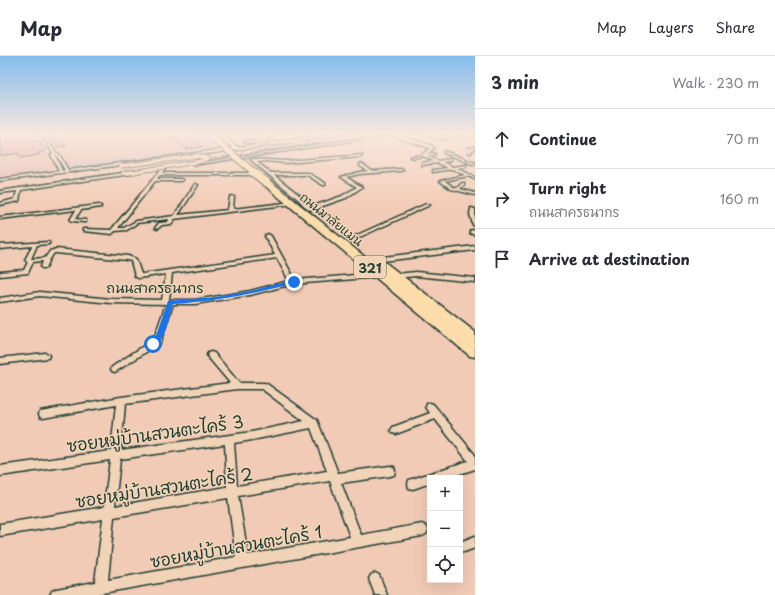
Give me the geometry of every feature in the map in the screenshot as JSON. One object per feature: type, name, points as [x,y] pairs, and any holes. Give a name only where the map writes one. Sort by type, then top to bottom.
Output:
[{"type":"highway","name":"ถนนมาลัยแมน","points":[[243,159],[396,276],[470,330],[475,339]]},
{"type":"highway","name":"ถนนมาลัยแมน","points":[[247,159],[270,179],[291,204],[475,352]]},
{"type":"street","points":[[55,159],[61,172]]},
{"type":"street","points":[[60,159],[67,171]]},
{"type":"street","points":[[0,180],[150,159]]},
{"type":"street","points":[[16,178],[26,180],[170,159]]},
{"type":"street","points":[[0,192],[202,162],[206,159]]},
{"type":"street","points":[[76,181],[219,159]]},
{"type":"street","points":[[236,159],[291,204]]},
{"type":"street","points":[[252,159],[270,179],[308,174],[324,184]]},
{"type":"street","points":[[239,162],[266,160],[285,162],[321,159]]},
{"type":"street","points":[[430,159],[475,178]]},
{"type":"street","points":[[463,159],[475,164]]},
{"type":"street","points":[[423,164],[449,160]]},
{"type":"street","points":[[361,165],[371,172]]},
{"type":"street","points":[[434,171],[465,166]]},
{"type":"street","points":[[85,230],[112,232],[164,168]]},
{"type":"street","points":[[310,209],[344,197],[360,188],[343,177],[371,172],[401,170]]},
{"type":"street","points":[[160,174],[253,174]]},
{"type":"street","points":[[475,174],[442,181],[447,186],[457,190],[475,194]]},
{"type":"street","points":[[155,180],[181,180]]},
{"type":"street","points":[[457,190],[463,184]]},
{"type":"street","points":[[157,228],[162,224],[170,223],[196,185]]},
{"type":"street","points":[[0,204],[17,200],[19,190]]},
{"type":"street","points":[[0,200],[7,198],[8,191]]},
{"type":"street","points":[[230,211],[232,197]]},
{"type":"street","points":[[116,230],[125,229],[136,222],[291,204]]},
{"type":"street","points":[[349,240],[428,205]]},
{"type":"street","points":[[0,218],[99,206]]},
{"type":"street","points":[[80,208],[72,220],[84,221]]},
{"type":"street","points":[[473,209],[472,214],[475,225]]},
{"type":"street","points":[[268,236],[294,282]]},
{"type":"street","points":[[0,247],[47,243]]},
{"type":"street","points":[[31,261],[28,260],[35,244]]},
{"type":"street","points":[[375,260],[475,248]]},
{"type":"street","points":[[44,267],[52,252],[56,251],[128,258],[134,260],[138,276],[279,256]]},
{"type":"street","points":[[31,261],[47,259]]},
{"type":"street","points":[[0,274],[26,272],[31,261]]},
{"type":"street","points":[[115,369],[157,341],[168,302],[169,272]]},
{"type":"street","points":[[396,276],[416,274],[475,280]]},
{"type":"street","name":"ถนนสาครธนากร","points":[[0,300],[40,294],[111,301],[195,302],[227,297],[294,282],[380,275]]},
{"type":"street","points":[[211,355],[238,386]]},
{"type":"street","points":[[0,361],[45,356]]},
{"type":"street","points":[[43,414],[122,401],[238,386],[264,386],[314,423],[357,541]]},
{"type":"street","points":[[101,587],[122,401]]},
{"type":"street","points":[[396,430],[433,411],[475,464],[440,475]]},
{"type":"street","name":"ซอยหมู่บ้านสวนตะไคร้ 3","points":[[0,471],[229,439],[314,423]]},
{"type":"street","points":[[229,439],[232,492],[243,562]]},
{"type":"street","name":"ซอยหมู่บ้านสวนตะไคร้ 2","points":[[0,530],[232,492],[334,477],[390,471]]},
{"type":"street","points":[[413,484],[427,479]]},
{"type":"street","name":"ซอยหมู่บ้านสวนตะไคร้ 1","points":[[56,595],[422,530]]},
{"type":"street","points":[[375,579],[381,595]]},
{"type":"shaded area","points":[[0,159],[142,159],[0,179]]},
{"type":"waterway","points":[[69,167],[123,159]]},
{"type":"railway","points":[[0,190],[208,159]]},
{"type":"route","points":[[153,344],[157,341],[170,302],[195,302],[216,299],[250,293],[285,283],[294,282]]}]
